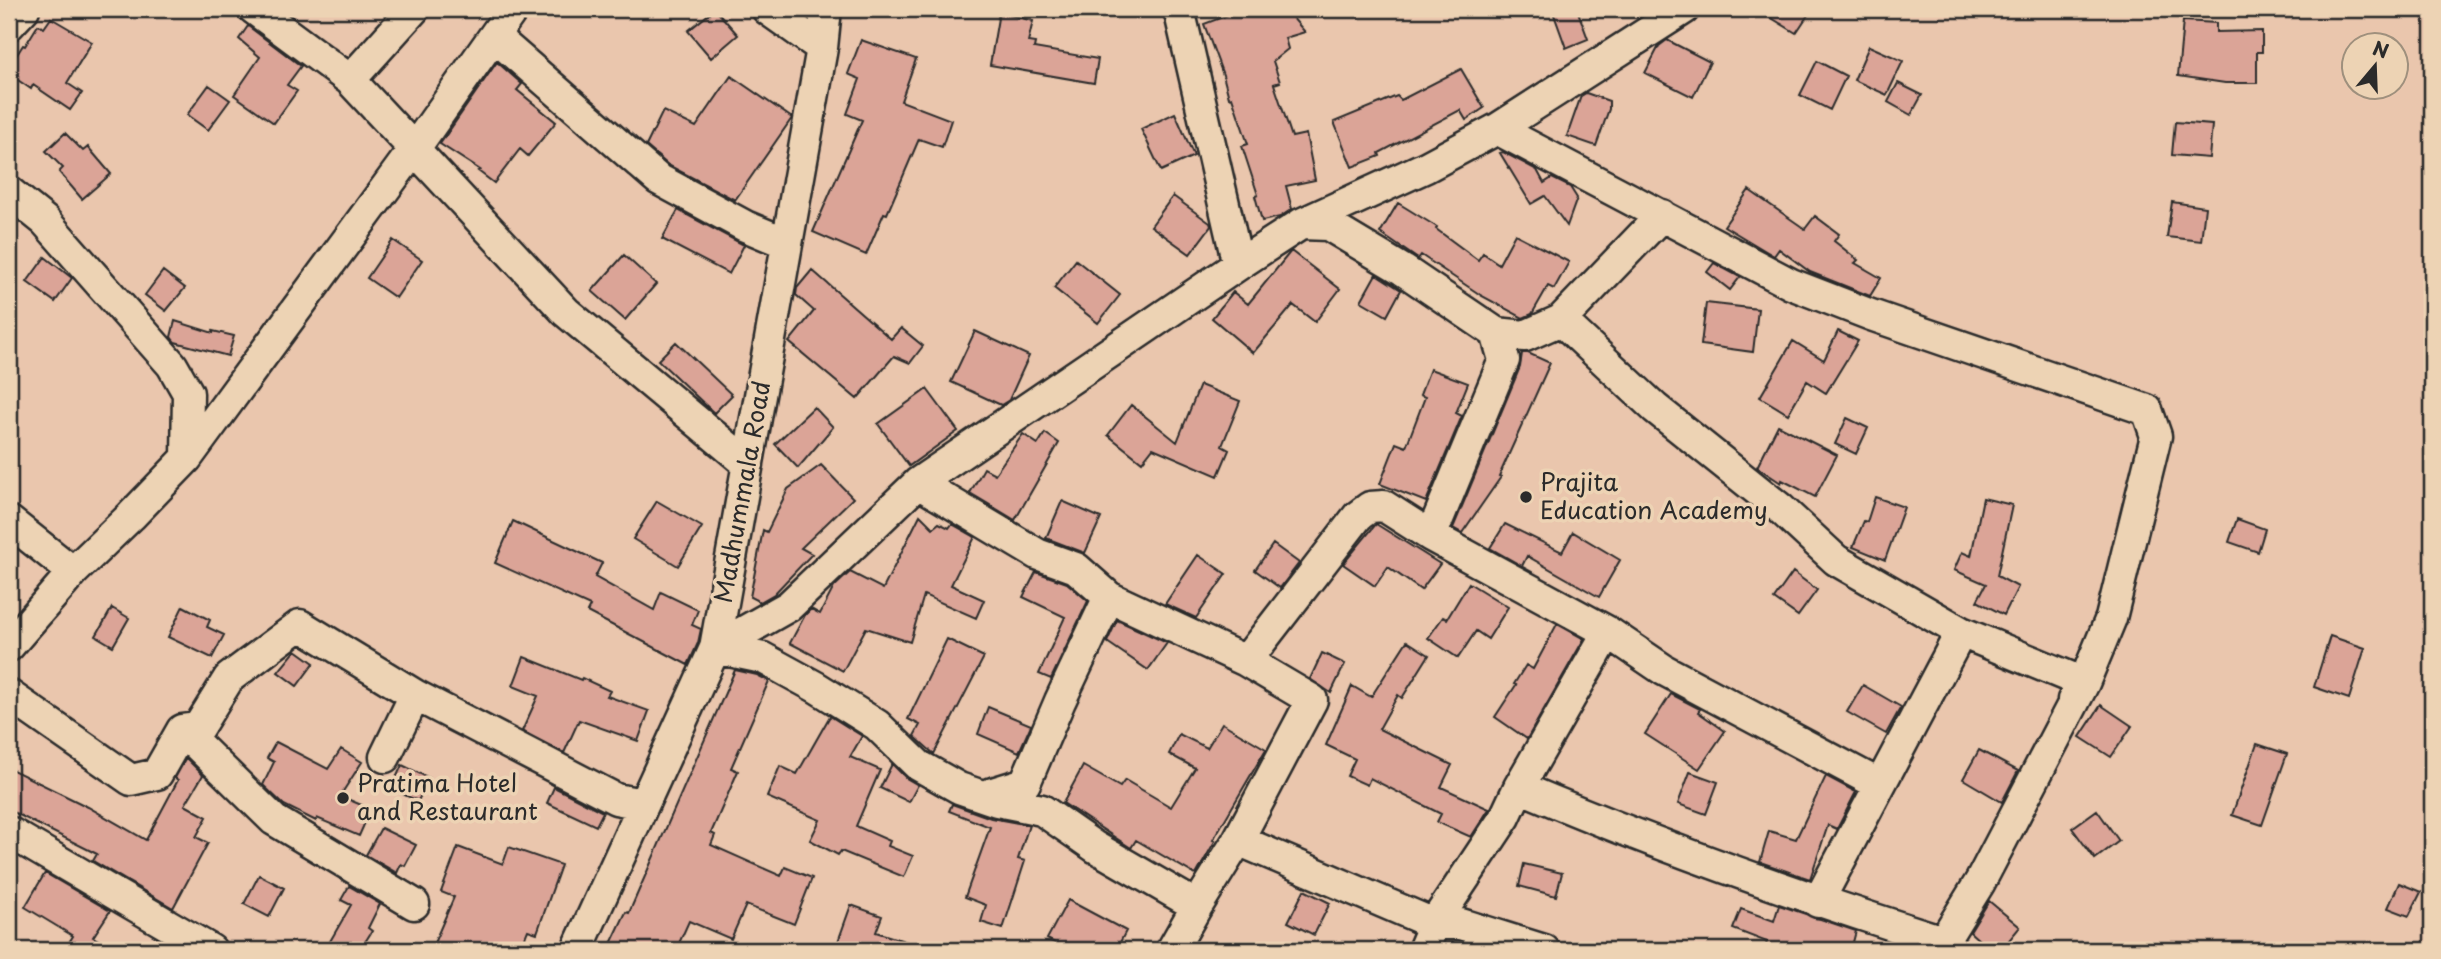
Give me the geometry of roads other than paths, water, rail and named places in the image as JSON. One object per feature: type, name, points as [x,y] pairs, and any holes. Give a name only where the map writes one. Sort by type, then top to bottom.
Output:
[{"type":"street","points":[[9,25],[24,9]]},
{"type":"street","points":[[254,9],[350,80],[566,312],[748,464]]},
{"type":"street","points":[[350,80],[414,9]]},
{"type":"street","points":[[9,646],[73,572],[187,458],[415,148],[513,9]]},
{"type":"street","points":[[767,9],[822,48]]},
{"type":"street","name":"Madhummala Road","points":[[577,950],[715,648],[822,48],[826,9]]},
{"type":"street","points":[[1179,9],[1238,265]]},
{"type":"street","points":[[715,648],[789,606],[918,483],[1238,265],[1301,224],[1426,167],[1497,130],[1685,9]]},
{"type":"street","points":[[495,37],[658,179],[745,226],[786,243]]},
{"type":"street","points":[[1497,130],[1791,284],[1871,315],[2147,410],[2156,436],[2111,618],[2084,683],[1980,882],[1941,945],[1619,829],[1519,787]]},
{"type":"street","points":[[9,192],[46,221],[172,365],[188,393],[187,458]]},
{"type":"street","points":[[1301,224],[1328,225],[1403,270],[1496,333],[1525,335],[1561,320],[1662,215]]},
{"type":"street","points":[[1561,320],[1655,408],[1781,509],[1836,560],[1961,632],[2084,683]]},
{"type":"street","points":[[1431,536],[1504,359],[1496,333]]},
{"type":"street","points":[[918,483],[1037,554],[1076,568],[1109,597],[1246,661],[1312,700],[1238,840],[1172,950]]},
{"type":"street","points":[[1246,661],[1358,516],[1370,507],[1384,506],[1431,536],[1608,632],[1664,670],[1880,785]]},
{"type":"street","points":[[9,521],[73,572]]},
{"type":"street","points":[[983,796],[1026,783],[1060,701],[1109,597]]},
{"type":"street","points":[[182,730],[198,729],[229,678],[300,625],[415,695],[616,799],[642,804]]},
{"type":"street","points":[[1429,937],[1505,817],[1519,787],[1608,632]]},
{"type":"street","points":[[1818,902],[1961,632]]},
{"type":"street","points":[[715,648],[763,658],[816,687],[877,726],[918,765],[959,788],[1042,810],[1095,847],[1197,906]]},
{"type":"street","points":[[2064,712],[2084,683]]},
{"type":"street","points":[[9,695],[131,780],[157,774],[182,730]]},
{"type":"street","points":[[385,757],[415,695]]},
{"type":"street","points":[[182,730],[274,820],[414,904]]},
{"type":"street","points":[[9,832],[211,950]]},
{"type":"street","points":[[1238,840],[1429,937],[1461,924],[1544,950]]},
{"type":"place","name":"Prajita Education Academy","points":[[1526,497]]},
{"type":"place","name":"Pratima Hotel and Restaurant","points":[[343,798]]}]
